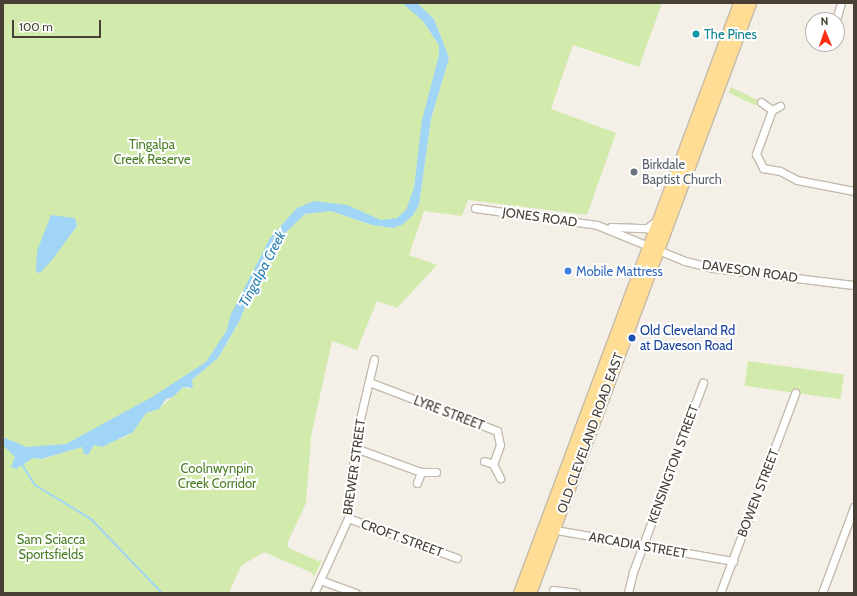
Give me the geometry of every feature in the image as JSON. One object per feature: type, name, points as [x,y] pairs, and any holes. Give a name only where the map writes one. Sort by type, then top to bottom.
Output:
[{"type":"main road","name":"OLD CLEVELAND ROAD EAST","points":[[653,247],[659,218],[739,3]]},
{"type":"main road","name":"OLD CLEVELAND ROAD EAST","points":[[519,593],[548,529],[653,247],[750,3]]},
{"type":"main road","name":"OLD CLEVELAND ROAD EAST","points":[[530,593],[548,529]]},
{"type":"street","points":[[761,102],[772,110]]},
{"type":"street","points":[[780,106],[772,110],[756,154],[763,168],[780,171],[810,183],[854,191]]},
{"type":"street","name":"JONES ROAD","points":[[475,208],[605,227],[647,228],[659,218]]},
{"type":"street","name":"JONES ROAD","points":[[605,227],[653,247]]},
{"type":"street","name":"DAVESON ROAD","points":[[653,247],[713,268],[854,285]]},
{"type":"street","name":"BREWER STREET","points":[[314,593],[348,518],[355,448],[374,359]]},
{"type":"street","name":"LYRE STREET","points":[[369,382],[497,431],[500,445],[493,464]]},
{"type":"street","name":"KENSINGTON STREET","points":[[629,590],[643,546],[703,383]]},
{"type":"street","name":"BOWEN STREET","points":[[720,593],[795,393]]},
{"type":"street","points":[[355,448],[421,472],[436,472]]},
{"type":"street","points":[[484,461],[493,464],[500,478]]},
{"type":"street","points":[[417,483],[421,472]]},
{"type":"street","points":[[822,593],[854,507]]},
{"type":"street","name":"CROFT STREET","points":[[348,518],[457,558]]},
{"type":"street","name":"ARCADIA STREET","points":[[548,529],[732,561]]},
{"type":"street","points":[[320,580],[356,593]]},
{"type":"street","points":[[552,590],[576,593]]},
{"type":"green space","points":[[3,3],[408,3],[418,10],[443,52],[415,206],[400,221],[382,223],[342,208],[312,207],[294,216],[276,236],[210,362],[102,437],[27,451],[24,464],[33,458],[41,459],[82,447],[92,449],[93,445],[123,438],[133,432],[146,413],[163,405],[183,387],[190,390],[192,380],[218,358],[240,320],[253,286],[279,239],[295,220],[311,212],[331,211],[372,225],[393,228],[419,205],[431,119],[449,58],[434,19],[417,3],[662,3],[639,67],[573,45],[551,109],[616,133],[587,215],[468,200],[462,216],[424,211],[409,255],[437,265],[397,308],[377,301],[357,350],[332,341],[311,437],[306,503],[287,544],[289,548],[318,561],[322,560],[314,577],[312,573],[264,552],[241,566],[229,593],[3,593]]},
{"type":"green space","points":[[731,87],[758,100],[755,106],[728,92]]},
{"type":"green space","points":[[748,361],[844,374],[841,399],[745,386]]},
{"type":"water","name":"Tingalpa Creek","points":[[402,3],[417,3],[434,19],[449,58],[431,119],[419,205],[413,215],[402,225],[393,228],[372,225],[331,211],[305,214],[279,239],[253,286],[240,320],[218,358],[192,380],[193,388],[183,387],[173,397],[166,399],[159,409],[146,413],[133,432],[102,447],[94,445],[88,455],[84,454],[82,447],[41,459],[33,458],[16,469],[11,467],[15,457],[3,445],[3,437],[26,447],[66,444],[152,397],[206,362],[227,330],[230,316],[270,238],[297,208],[314,201],[347,205],[381,220],[397,218],[406,210],[414,188],[422,120],[439,55],[439,45],[423,21]]},
{"type":"water","points":[[51,215],[75,218],[77,226],[52,260],[40,273],[36,272],[37,251]]},
{"type":"waterway","points":[[24,462],[23,466],[35,485],[91,519],[162,593]]},
{"type":"place","name":"The Pines","points":[[696,34]]},
{"type":"place","name":"Birkdale Baptist Church","points":[[634,172]]},
{"type":"place","name":"Mobile Mattress","points":[[568,271]]},
{"type":"place","name":"Old Cleveland Rd at Daveson Road","points":[[632,338]]},
{"type":"park label","name":"Tingalpa Creek Reserve","points":[[152,152]]},
{"type":"park label","name":"Coolnwynpin Creek Corridor","points":[[217,476]]},
{"type":"park label","name":"Sam Sciacca Sportsfields","points":[[51,548]]}]
